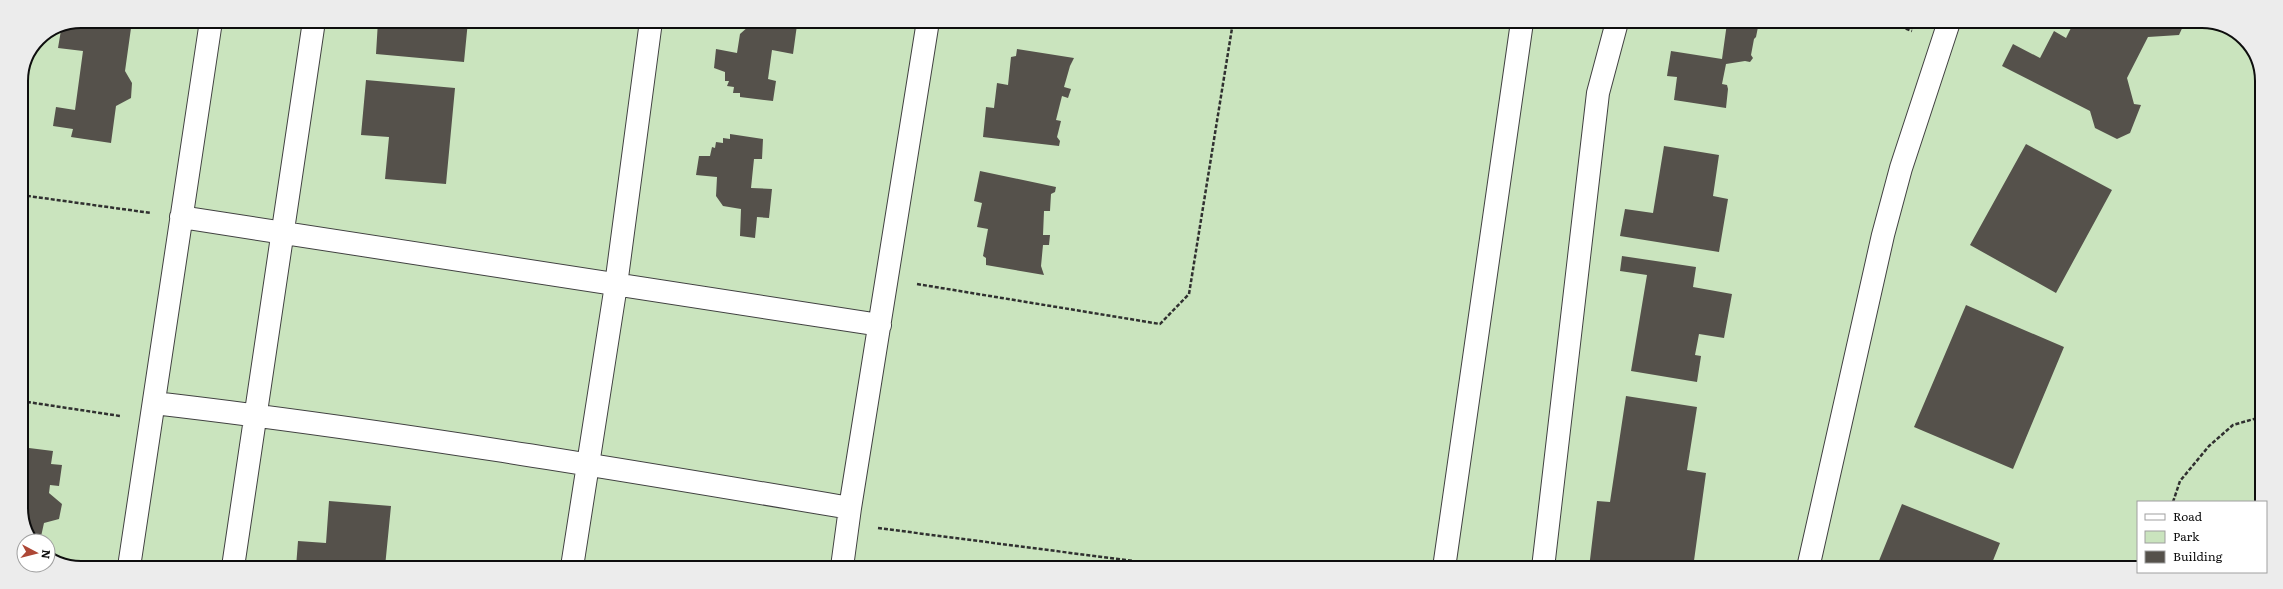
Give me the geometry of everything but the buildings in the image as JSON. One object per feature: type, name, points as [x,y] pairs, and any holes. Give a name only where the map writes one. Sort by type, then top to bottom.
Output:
[{"type":"street","points":[[130,561],[210,28]]},
{"type":"street","points":[[234,561],[313,28]]},
{"type":"street","points":[[573,561],[616,285],[650,28]]},
{"type":"street","points":[[843,561],[927,28]]},
{"type":"street","points":[[1445,561],[1521,28]]},
{"type":"street","points":[[1544,561],[1598,93],[1615,28]]},
{"type":"street","points":[[1810,561],[1883,235],[1901,168],[1947,28]]},
{"type":"street","points":[[181,217],[283,234],[880,325]]},
{"type":"street","points":[[153,412],[255,415],[587,464],[849,516]]},
{"type":"path","points":[[887,279],[1160,324],[1188,294],[1232,28]]},
{"type":"path","points":[[28,196],[181,217]]},
{"type":"path","points":[[28,403],[153,412]]},
{"type":"path","points":[[2173,501],[2180,482],[2209,446],[2233,425],[2255,419]]},
{"type":"path","points":[[849,516],[1132,561]]},
{"type":"green space","points":[[2202,28],[2222,32],[2237,41],[2246,52],[2254,71],[2255,501],[2137,501],[2137,561],[81,561],[64,558],[56,554],[56,533],[34,533],[28,511],[28,81],[32,61],[37,52],[52,37],[71,29]]}]
